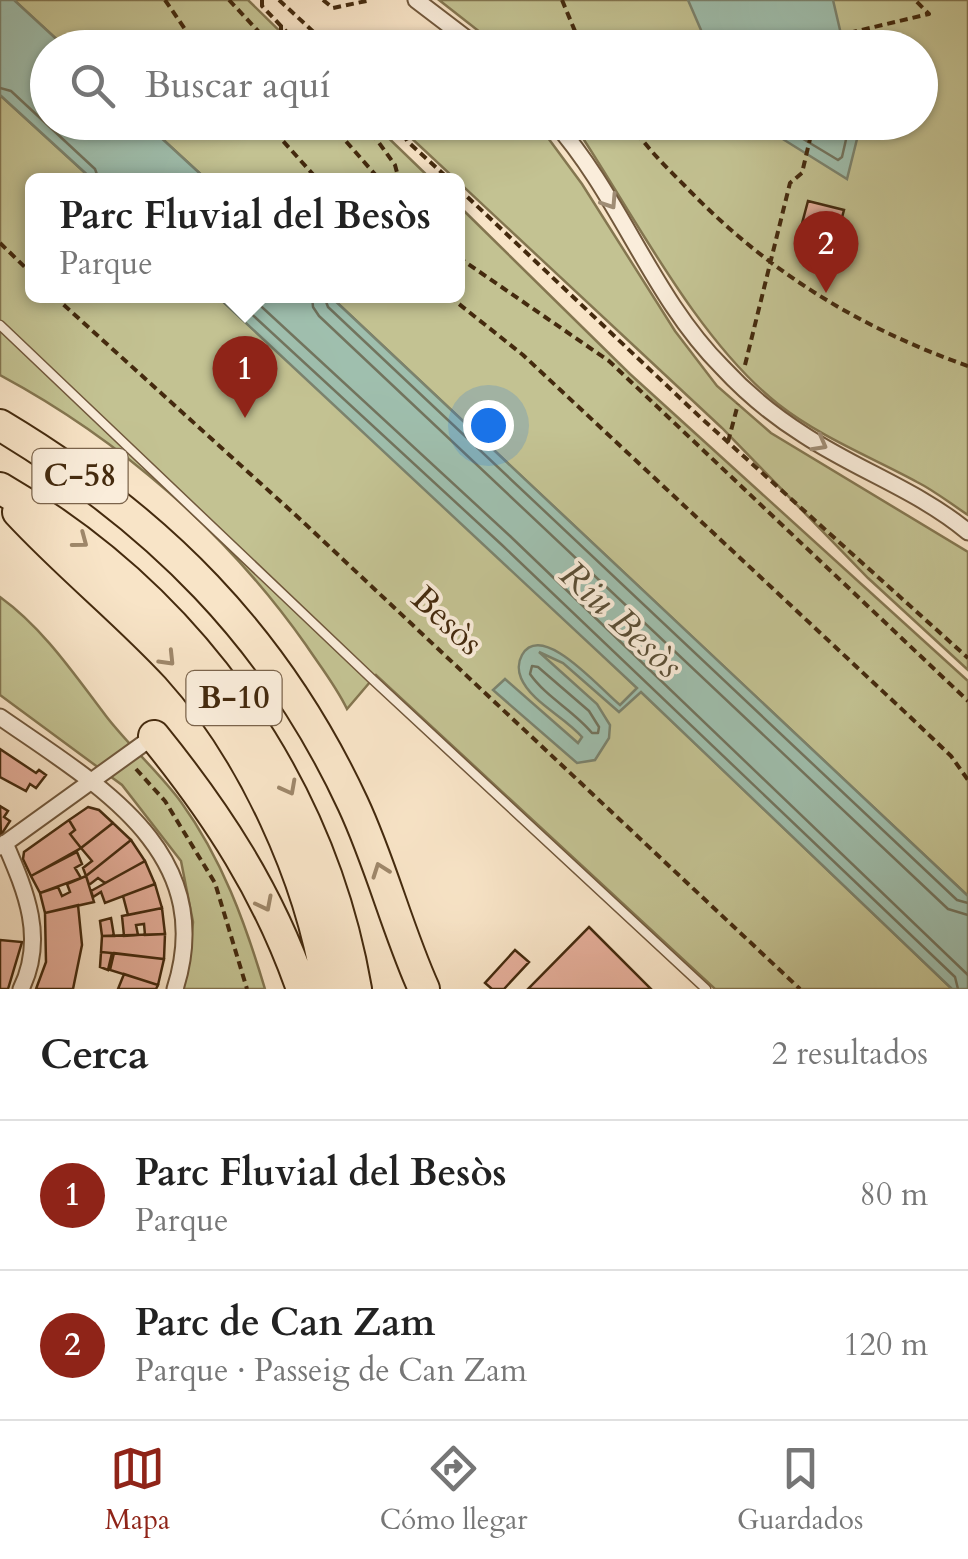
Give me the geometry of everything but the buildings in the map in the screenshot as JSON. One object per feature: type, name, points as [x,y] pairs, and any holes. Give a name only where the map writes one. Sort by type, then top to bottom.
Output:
[{"type":"highway","name":"C-58","points":[[0,425],[75,472],[141,523],[198,575],[272,662],[311,723],[354,808],[418,980]]},
{"type":"highway","points":[[0,490],[59,556],[180,670],[230,740],[273,815],[289,853],[308,904],[328,989]]},
{"type":"highway","name":"B-10","points":[[0,490],[46,515],[142,592],[195,648],[237,702],[280,772],[315,843],[346,937],[356,989]]},
{"type":"highway","points":[[154,736],[231,837],[275,924],[302,989]]},
{"type":"street","points":[[416,0],[455,30]]},
{"type":"street","points":[[567,140],[692,334],[729,375],[805,436],[924,501],[968,532]]},
{"type":"street","points":[[0,717],[92,781],[151,836],[172,873],[181,903],[183,957],[174,989]]},
{"type":"street","points":[[21,989],[32,952],[33,918],[2,845],[154,736]]},
{"type":"lane","points":[[0,325],[706,989]]},
{"type":"path","points":[[165,0],[186,30]]},
{"type":"path","points":[[230,0],[258,30]]},
{"type":"path","points":[[262,0],[262,6],[286,30]]},
{"type":"path","points":[[280,0],[312,30]]},
{"type":"path","points":[[323,0],[333,8],[371,0]]},
{"type":"path","points":[[562,0],[574,30]]},
{"type":"path","points":[[862,30],[929,14],[915,0]]},
{"type":"path","points":[[281,24],[281,30]]},
{"type":"path","points":[[282,140],[312,173]]},
{"type":"path","points":[[345,140],[374,173]]},
{"type":"path","points":[[377,140],[397,173]]},
{"type":"path","points":[[407,140],[442,173]]},
{"type":"path","points":[[643,140],[710,212],[826,302],[884,334],[968,366]]},
{"type":"path","points":[[744,370],[790,182],[802,174],[810,140]]},
{"type":"path","points":[[465,195],[728,442],[968,658]]},
{"type":"path","points":[[0,243],[25,267]]},
{"type":"path","points":[[465,261],[609,362],[968,701]]},
{"type":"path","name":"Besòs","points":[[62,303],[301,520],[800,989]]},
{"type":"path","points":[[458,303],[524,355],[908,714],[951,756],[968,780]]},
{"type":"path","points":[[728,442],[739,400]]},
{"type":"path","points":[[125,757],[165,801],[214,883],[247,989]]},
{"type":"shaded area","points":[[14,0],[248,0],[279,30],[47,30]]},
{"type":"shaded area","points":[[439,0],[968,0],[968,515],[924,486],[811,427],[748,377],[719,345],[666,272],[584,140],[938,140],[938,30],[477,30]]},
{"type":"shaded area","points":[[0,95],[30,122],[30,140],[49,140],[85,173],[25,173],[25,303],[225,303],[495,552],[952,989],[715,989],[376,675],[347,709],[275,604],[206,527],[129,459],[0,375]]},
{"type":"shaded area","points":[[163,140],[391,140],[425,173],[199,173]]},
{"type":"shaded area","points":[[413,140],[550,140],[675,331],[717,386],[771,433],[968,552],[968,670],[868,578],[722,428],[465,188],[465,173],[449,173]]},
{"type":"shaded area","points":[[465,212],[630,374],[968,681],[968,896],[337,303],[465,303]]},
{"type":"shaded area","points":[[0,597],[44,637],[196,824],[231,892],[265,989],[181,989],[193,922],[181,861],[122,785],[0,695]]},
{"type":"water","points":[[0,0],[14,0],[47,30],[30,30],[30,122],[0,95]]},
{"type":"water","points":[[688,0],[833,0],[840,30],[701,30]]},
{"type":"water","points":[[49,140],[163,140],[199,173],[85,173]]},
{"type":"water","points":[[784,140],[857,140],[847,179]]},
{"type":"water","name":"Riu Besòs","points":[[224,303],[337,303],[968,896],[968,989],[952,989],[641,692],[619,712],[563,663],[539,652],[597,704],[610,725],[609,738],[595,760],[577,763],[493,690],[505,679],[578,743],[582,737],[540,702],[521,678],[520,661],[531,646],[557,651],[620,705],[637,688]]},
{"type":"place","name":"Parc de Can Zam","points":[[826,293]]},
{"type":"place","name":"Parc Fluvial del Besòs","points":[[245,418]]}]
